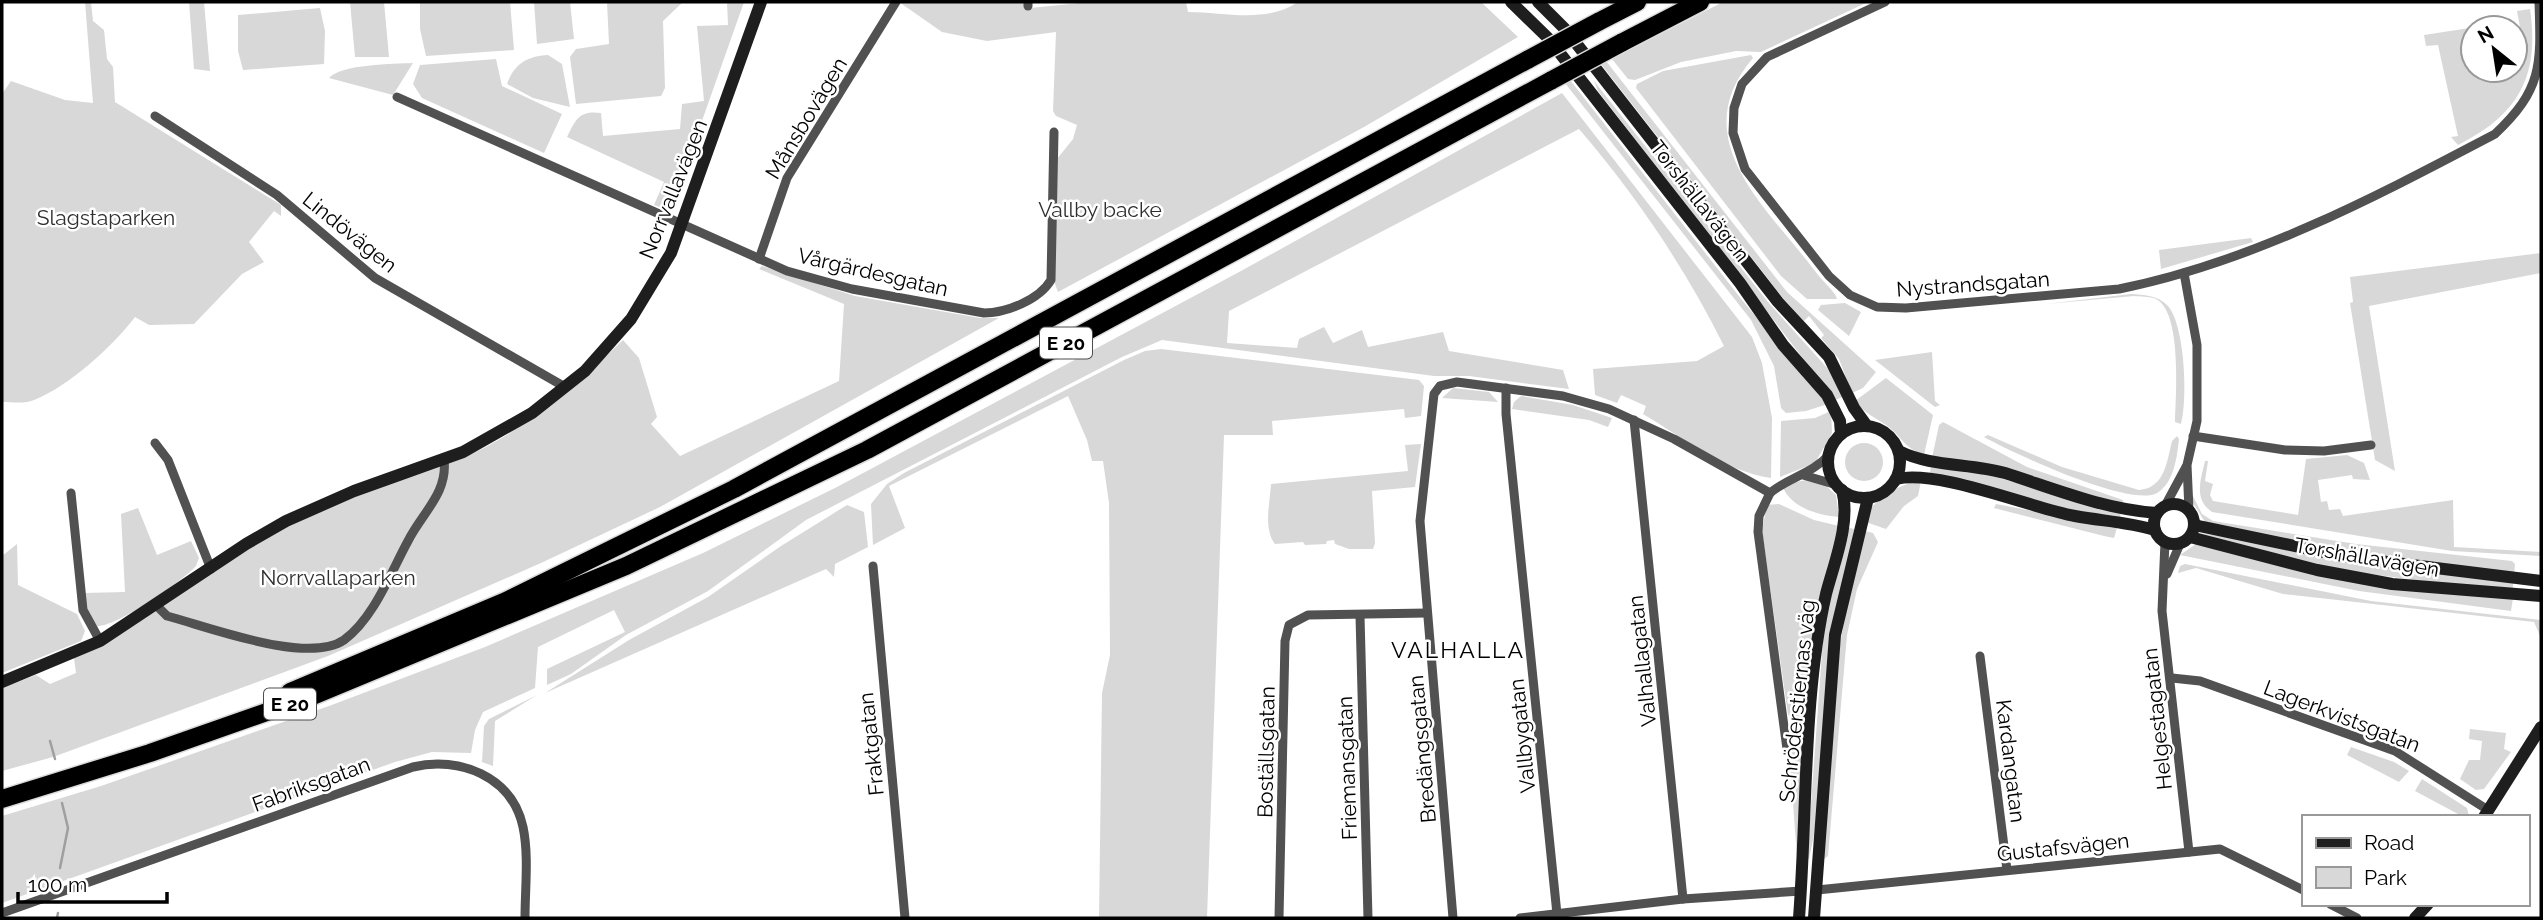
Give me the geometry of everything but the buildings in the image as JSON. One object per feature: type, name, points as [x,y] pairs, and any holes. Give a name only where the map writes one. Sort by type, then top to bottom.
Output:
[{"type":"highway","name":"E 20","points":[[2,788],[166,737],[276,697],[414,641],[571,570],[734,489],[1637,2]]},
{"type":"highway","name":"E 20","points":[[2,799],[278,709],[430,650],[571,590],[866,450],[1552,79],[1700,2]]},
{"type":"main road","name":"Norrvallavägen","points":[[2,682],[100,641],[260,536],[317,506],[444,460],[518,422],[585,371],[631,319],[657,278],[682,226],[761,2]]},
{"type":"main road","name":"Torshällavägen","points":[[1511,2],[1548,38],[1740,284],[1783,345],[1827,395],[1840,421],[1841,434]]},
{"type":"main road","name":"Torshällavägen","points":[[1538,2],[1565,29],[1778,302],[1829,357],[1854,408],[1867,426]]},
{"type":"main road","points":[[1867,426],[1887,434],[1899,451],[1900,465],[1896,479],[1882,494],[1868,498],[1854,496],[1839,488],[1830,473],[1829,455],[1841,434],[1853,427],[1867,426]]},
{"type":"main road","points":[[1896,479],[1911,475],[1934,478],[2057,512],[2111,519],[2155,530],[2165,542],[2188,535],[2189,510],[2178,504],[2161,509],[2090,502],[2005,473],[1926,460],[1899,451]]},
{"type":"main road","name":"Schröderstiernas väg","points":[[1799,918],[1814,688],[1824,605],[1846,503],[1839,488]]},
{"type":"main road","name":"Schröderstiernas väg","points":[[1814,918],[1835,635],[1868,498]]},
{"type":"main road","points":[[2155,530],[2161,509]]},
{"type":"main road","name":"Torshällavägen","points":[[2188,535],[2541,581]]},
{"type":"main road","name":"Torshällavägen","points":[[2188,535],[2306,568],[2382,582],[2468,592],[2541,596]]},
{"type":"main road","points":[[2486,814],[2541,727]]},
{"type":"main road","points":[[1801,891],[1817,890]]},
{"type":"street","name":"Månsbovägen","points":[[759,259],[787,178],[896,2]]},
{"type":"street","name":"Nystrandsgatan","points":[[1885,2],[1767,57],[1742,84],[1734,108],[1733,133],[1745,169],[1837,285],[1869,305],[1906,309],[2119,289],[2184,273],[2285,237],[2495,134],[2525,102],[2534,87],[2540,58],[2539,2]]},
{"type":"street","name":"Vårgärdesgatan","points":[[397,97],[759,259],[852,289],[984,313],[1006,311],[1046,288],[1051,280],[1054,132]]},
{"type":"street","name":"Lindövägen","points":[[155,116],[277,195],[375,278],[565,387]]},
{"type":"street","points":[[2184,273],[2197,345],[2198,389],[2187,465],[2189,510]]},
{"type":"street","name":"Bredängsgatan","points":[[1453,918],[1420,521],[1434,394],[1440,386],[1450,381],[1584,400],[1634,420],[1770,493]]},
{"type":"street","name":"Vallbygatan","points":[[1506,388],[1506,414],[1558,914]]},
{"type":"street","name":"Valhallagatan","points":[[1634,420],[1683,899]]},
{"type":"street","points":[[2193,436],[2285,450],[2324,451],[2371,445]]},
{"type":"street","points":[[155,443],[168,460],[211,569]]},
{"type":"street","points":[[1770,493],[1788,480],[1803,475],[1829,455]]},
{"type":"street","points":[[157,606],[167,616],[281,645],[315,650],[338,643],[354,631],[369,610],[413,530],[442,489],[445,478],[444,460]]},
{"type":"street","points":[[2161,509],[2187,465]]},
{"type":"street","points":[[1803,475],[1839,488]]},
{"type":"street","points":[[71,493],[83,610],[100,641]]},
{"type":"street","name":"Schröderstiernas väg","points":[[1770,493],[1759,516],[1758,532],[1787,749]]},
{"type":"street","name":"Helgestagatan","points":[[2164,582],[2188,535]]},
{"type":"street","name":"Helgestagatan","points":[[2165,542],[2162,611],[2172,678],[2189,852]]},
{"type":"street","name":"Fraktgatan","points":[[873,566],[905,918]]},
{"type":"street","name":"Boställsgatan","points":[[1279,918],[1286,632],[1289,625],[1299,618],[1427,613]]},
{"type":"street","name":"Friemansgatan","points":[[1360,616],[1368,918]]},
{"type":"street","name":"Kardangatan","points":[[1980,656],[2007,870]]},
{"type":"street","name":"Lagerkvistsgatan","points":[[2172,678],[2200,681],[2395,751],[2486,814]]},
{"type":"street","name":"Fabriksgatan","points":[[2,913],[413,767],[448,762],[476,769],[489,777],[519,814],[524,840],[525,918]]},
{"type":"street","name":"Gustafsvägen","points":[[1817,890],[2189,852],[2228,851],[2302,889]]},
{"type":"street","points":[[1520,918],[1683,899],[1801,891]]},
{"type":"street","points":[[2334,906],[2357,918]]},
{"type":"green space","name":"Slagstaparken","points":[[85,2],[91,2],[93,21],[104,30],[107,59],[113,67],[115,102],[281,205],[281,216],[274,211],[249,242],[264,262],[242,274],[194,324],[149,325],[135,317],[103,352],[47,394],[30,401],[2,402],[2,94],[11,81],[65,100],[93,103]]},
{"type":"green space","points":[[189,2],[204,2],[210,71],[194,69]]},
{"type":"green space","points":[[350,2],[384,2],[389,57],[355,57]]},
{"type":"green space","points":[[420,2],[510,2],[514,50],[426,56],[420,29]]},
{"type":"green space","points":[[534,2],[570,2],[574,39],[537,44]]},
{"type":"green space","points":[[607,2],[683,2],[663,21],[665,88],[661,96],[576,104],[570,57],[576,49],[609,44]]},
{"type":"green space","points":[[727,2],[744,2],[674,200],[662,208],[654,205],[664,182],[567,137],[579,117],[594,112],[601,113],[603,136],[680,129],[682,104],[704,101],[697,26],[728,25]]},
{"type":"green space","name":"Vallby backe","points":[[899,2],[1024,2],[1030,8],[1091,2],[1186,2],[1188,12],[1258,15],[1285,9],[1298,2],[1481,2],[1518,37],[1364,127],[1058,292],[1055,284],[1057,159],[1073,139],[1077,125],[1056,116],[1053,111],[1056,32],[987,41],[942,32]]},
{"type":"green space","points":[[1723,2],[1868,2],[1761,52],[1736,51],[1681,62],[1635,80],[1628,79],[1612,59]]},
{"type":"green space","points":[[320,8],[325,31],[324,64],[243,70],[238,51],[238,15]]},
{"type":"green space","points":[[2530,9],[2532,33],[2529,64],[2529,14],[2518,14],[2517,11]]},
{"type":"green space","points":[[2459,30],[2459,84],[2523,84],[2510,107],[2496,121],[2458,145],[2451,137],[2458,136],[2438,45],[2426,46],[2424,35]]},
{"type":"green space","points":[[548,55],[562,64],[570,107],[533,98],[507,84],[513,71],[522,62]]},
{"type":"green space","points":[[1751,55],[1753,58],[1734,88],[1727,116],[1729,144],[1740,170],[1756,196],[1837,299],[1807,299],[1781,276],[1636,88],[1637,84],[1663,71]]},
{"type":"green space","points":[[496,59],[502,86],[562,114],[544,153],[422,98],[413,84],[420,65]]},
{"type":"green space","points":[[1606,61],[1787,292],[1876,372],[1863,388],[1852,393],[1839,359],[1821,338],[1824,335],[1809,316],[1804,321],[1783,298],[1601,64]]},
{"type":"green space","points":[[413,63],[393,95],[329,78],[335,73],[356,67]]},
{"type":"green space","points":[[1570,80],[1742,300],[1828,404],[1806,411],[1786,413],[1781,408],[1774,366],[1751,320],[1565,83]]},
{"type":"green space","points":[[1594,81],[1768,302],[1829,370],[1845,396],[1835,400],[1598,91]]},
{"type":"green space","points":[[1562,93],[1752,337],[1762,363],[1772,418],[1771,478],[1738,469],[1705,452],[1643,414],[1646,406],[1621,395],[1617,403],[1595,395],[1593,369],[1697,361],[1724,346],[1693,288],[1658,233],[1579,129],[1229,311],[1227,343],[1297,348],[1299,339],[1324,327],[1333,343],[1362,330],[1368,347],[1443,332],[1449,351],[1563,370],[1569,389],[1469,376],[1434,376],[1162,340],[1122,357],[806,520],[708,591],[626,635],[571,674],[547,685],[547,669],[625,632],[614,610],[538,647],[535,688],[483,712],[475,730],[471,753],[432,752],[395,762],[2,903],[2,816],[101,786],[329,706],[485,647],[703,553],[837,487],[1241,271]]},
{"type":"green space","points":[[2251,238],[2253,242],[2161,269],[2159,250]]},
{"type":"green space","points":[[2541,253],[2541,273],[2369,306],[2395,471],[2375,460],[2350,303],[2353,302],[2350,277]]},
{"type":"green space","name":"Norrvallaparken","points":[[762,266],[855,296],[980,318],[999,318],[660,507],[541,563],[328,656],[53,757],[2,771],[2,688],[36,675],[50,684],[76,673],[74,658],[223,563],[284,528],[336,503],[460,459],[500,439],[556,400],[623,340],[639,358],[657,417],[651,424],[680,456],[839,381],[844,304],[759,269]]},
{"type":"green space","points":[[2131,294],[2159,299],[2173,314],[2183,362],[2184,398],[2181,424],[2175,422],[2174,337],[2164,307],[2156,299],[2134,296],[2046,304]]},
{"type":"green space","points":[[1845,303],[1861,312],[1849,336],[1818,310],[1821,305]]},
{"type":"green space","points":[[1161,349],[1419,380],[1424,386],[1421,416],[1405,418],[1404,409],[1272,421],[1273,435],[1224,435],[1207,918],[1099,918],[1102,693],[1110,655],[1109,503],[1103,461],[1092,461],[1087,440],[1068,396],[889,486],[905,528],[873,545],[871,504],[887,484],[904,473],[1124,360],[1145,351]]},
{"type":"green space","points":[[1932,352],[1935,401],[1940,405],[1935,407],[1875,360]]},
{"type":"green space","points":[[1886,378],[1933,415],[1924,455],[1909,447],[1890,428],[1855,401]]},
{"type":"green space","points":[[1453,388],[1489,392],[1498,402],[1442,398]]},
{"type":"green space","points":[[1521,396],[1573,405],[1612,418],[1608,427],[1589,420],[1512,409],[1514,402]]},
{"type":"green space","points":[[1831,411],[1832,433],[1815,463],[1780,477],[1781,421],[1815,418]]},
{"type":"green space","points":[[1943,422],[2027,467],[2123,500],[2123,505],[1932,458],[1939,425]]},
{"type":"green space","points":[[1988,435],[2062,467],[2139,490],[2148,488],[2160,479],[2172,441],[2177,436],[2179,439],[2174,469],[2167,483],[2157,493],[2143,496],[2123,493],[2071,477],[1984,437]]},
{"type":"green space","points":[[1864,443],[1878,448],[1883,462],[1878,476],[1864,481],[1850,476],[1845,462],[1850,448]]},
{"type":"green space","points":[[1421,444],[1415,487],[1372,491],[1375,543],[1373,549],[1349,549],[1335,544],[1334,540],[1327,541],[1326,544],[1275,544],[1271,538],[1268,523],[1271,484],[1408,471],[1405,445]]},
{"type":"green space","points":[[2347,455],[2364,463],[2370,480],[2353,479],[2352,475],[2318,480],[2321,502],[2327,501],[2329,510],[2340,509],[2343,516],[2453,500],[2454,547],[2541,552],[2541,556],[2452,551],[2212,512],[2200,495],[2205,461],[2208,461],[2205,481],[2213,484],[2210,495],[2213,501],[2298,515],[2306,459]]},
{"type":"green space","points":[[1931,465],[1981,473],[2121,512],[2120,518],[2032,503],[1930,473]]},
{"type":"green space","points":[[1806,480],[1826,486],[1836,495],[1839,517],[1814,512],[1798,505],[1782,485]]},
{"type":"green space","points":[[1921,481],[1918,496],[1904,506],[1886,529],[1863,521],[1872,507],[1887,494],[1904,485]]},
{"type":"green space","points":[[2191,492],[2202,514],[2213,521],[2356,544],[2512,561],[2515,564],[2514,576],[2315,545],[2205,522],[2193,503]]},
{"type":"green space","points":[[1779,504],[1814,520],[1839,526],[1830,563],[1797,857],[1789,750],[1801,743],[1799,721],[1788,715],[1762,530],[1767,505]]},
{"type":"green space","points":[[1996,504],[2118,524],[2114,538],[1994,508]]},
{"type":"green space","points":[[847,505],[864,512],[868,547],[835,564],[834,577],[826,569],[545,693],[629,640],[708,597],[781,546]]},
{"type":"green space","points":[[138,508],[157,555],[191,541],[199,558],[189,573],[164,592],[118,620],[96,626],[85,608],[84,593],[125,592],[121,514]]},
{"type":"green space","points":[[1846,527],[1854,529],[1814,835],[1807,859],[1824,625]]},
{"type":"green space","points":[[1861,530],[1873,533],[1878,542],[1857,589],[1847,635],[1828,856],[1821,861],[1840,644]]},
{"type":"green space","points":[[2200,533],[2513,583],[2513,592],[2369,574],[2301,562]]},
{"type":"green space","points":[[17,544],[18,585],[77,614],[85,631],[81,641],[2,673],[2,556]]},
{"type":"green space","points":[[2196,544],[2393,586],[2513,598],[2511,611],[2359,591],[2180,555]]},
{"type":"green space","points":[[2185,564],[2371,601],[2541,620],[2541,638],[2534,622],[2283,594],[2196,568],[2178,573],[2180,566]]},
{"type":"green space","points":[[537,695],[495,721],[493,766],[482,762],[484,726],[489,719]]},
{"type":"green space","points":[[2470,729],[2506,733],[2504,749],[2511,752],[2484,789],[2476,790],[2460,779],[2469,760],[2480,760],[2482,741],[2469,739]]},
{"type":"green space","points":[[2351,747],[2394,762],[2409,771],[2399,782],[2347,755]]},
{"type":"green space","points":[[2422,779],[2467,808],[2469,815],[2457,815],[2415,791]]},
{"type":"waterway","points":[[50,741],[55,759]]},
{"type":"waterway","points":[[60,868],[68,828],[62,803]]},
{"type":"waterway","points":[[57,918],[58,913]]},
{"type":"district","name":"VALHALLA","points":[[1458,649]]}]
